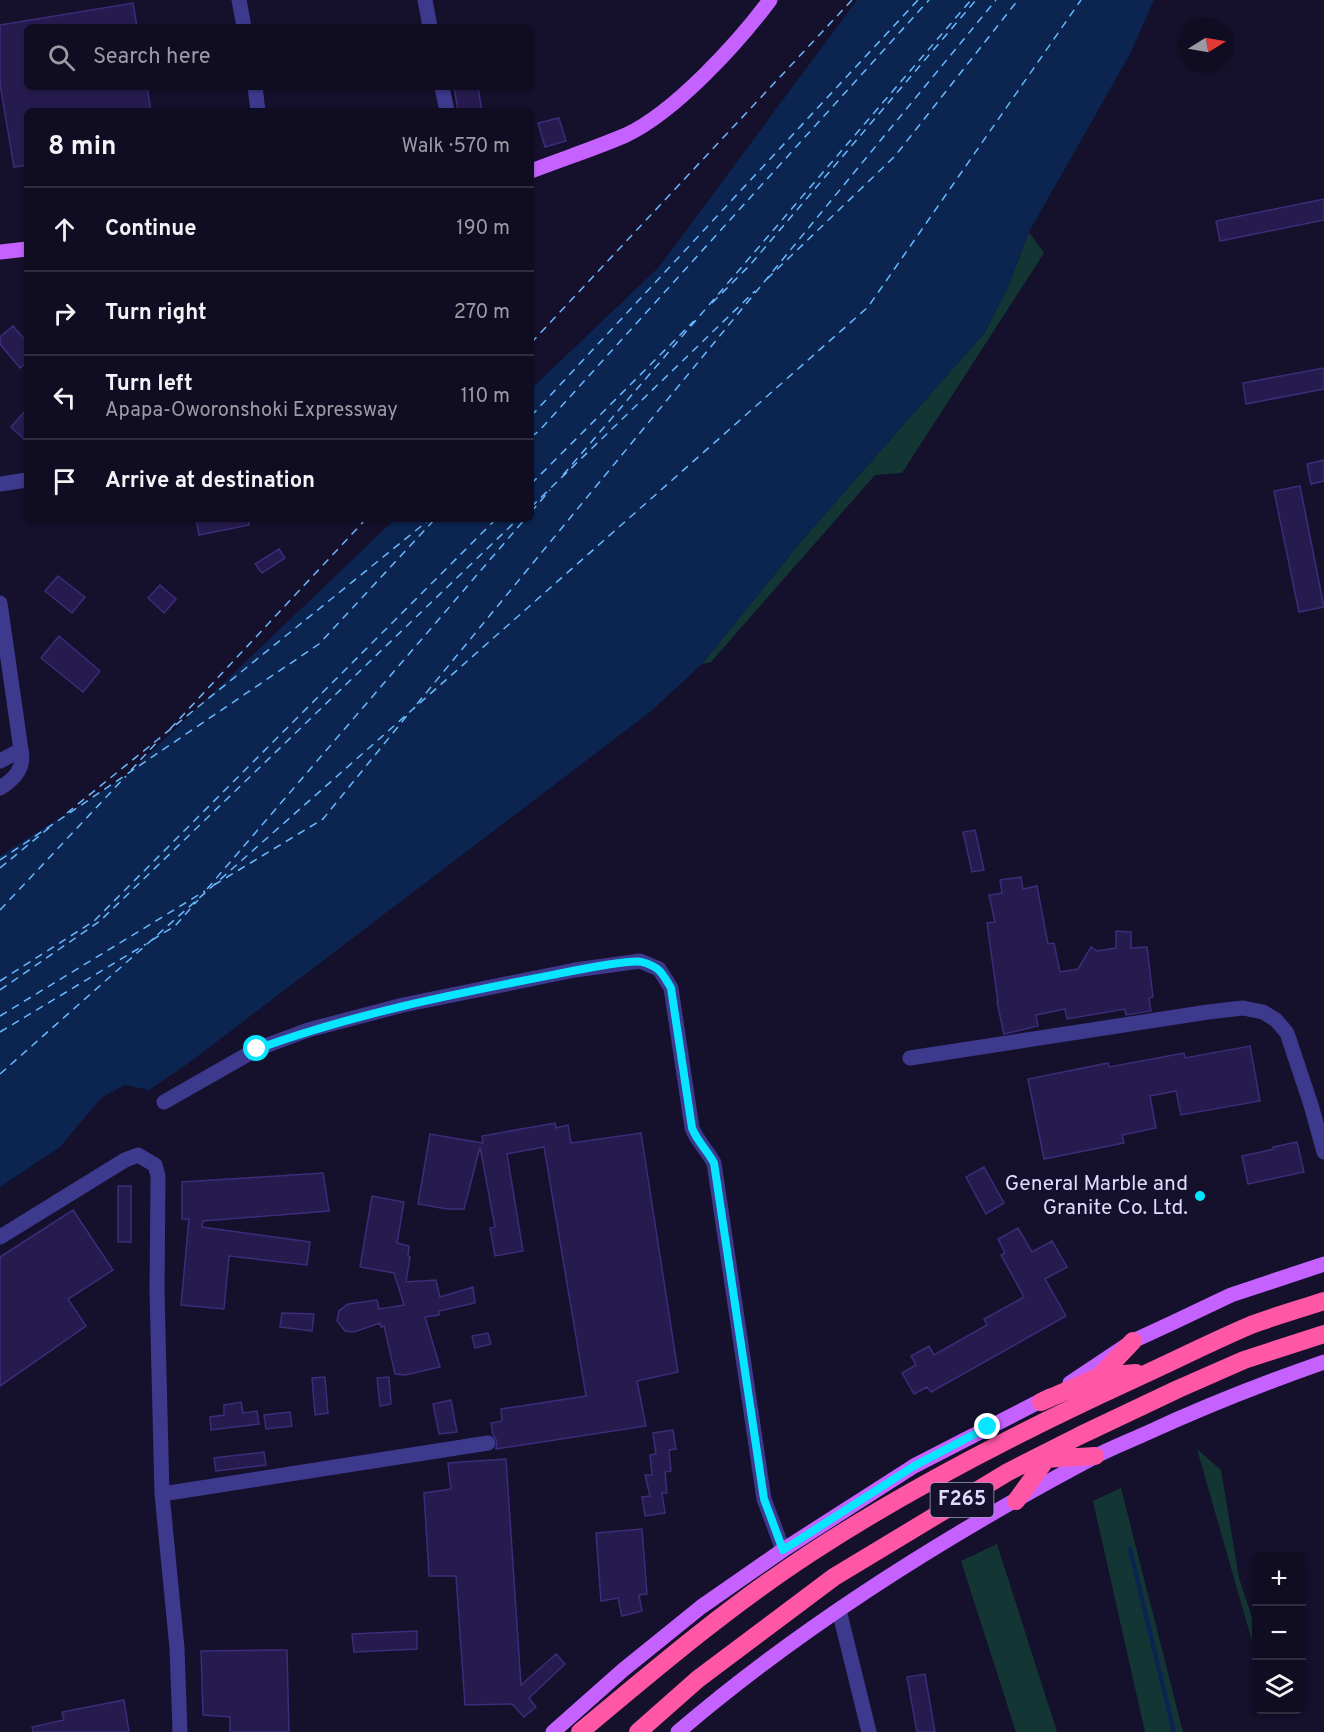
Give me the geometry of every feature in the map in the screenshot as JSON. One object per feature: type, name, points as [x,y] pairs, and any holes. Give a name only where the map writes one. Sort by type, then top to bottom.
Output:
[{"type":"highway","name":"F265","points":[[580,1732],[662,1663],[808,1555],[1044,1414],[1150,1372],[1254,1324],[1324,1301]]},
{"type":"highway","name":"F265","points":[[638,1732],[698,1679],[834,1577],[1008,1472],[1064,1443],[1244,1360],[1324,1335]]},
{"type":"highway","points":[[1064,1443],[1044,1414],[1100,1376],[1133,1341]]},
{"type":"highway","points":[[1100,1376],[1150,1372]]},
{"type":"highway","points":[[1008,1472],[1048,1457],[1081,1435]]},
{"type":"highway","points":[[1048,1457],[1095,1456]]},
{"type":"highway","points":[[1016,1501],[1048,1457]]},
{"type":"main road","points":[[534,170],[627,134],[666,108],[695,83],[770,0]]},
{"type":"main road","points":[[0,252],[24,249]]},
{"type":"main road","points":[[553,1732],[623,1670],[701,1608],[783,1550],[914,1466],[1044,1414],[1133,1341],[1231,1295],[1324,1264]]},
{"type":"main road","points":[[678,1732],[719,1698],[839,1610],[926,1552],[1095,1456],[1234,1395],[1324,1362]]},
{"type":"street","points":[[239,0],[243,24]]},
{"type":"street","points":[[425,0],[429,24]]},
{"type":"street","points":[[255,90],[258,108]]},
{"type":"street","points":[[443,90],[446,108]]},
{"type":"street","points":[[0,484],[24,480]]},
{"type":"street","points":[[0,603],[23,758],[16,776],[0,788]]},
{"type":"street","points":[[0,761],[21,750]]},
{"type":"street","points":[[164,1102],[257,1049],[308,1030],[403,1005],[575,970],[640,961],[659,969],[671,988],[692,1128],[695,1137],[714,1163],[764,1499],[783,1550]]},
{"type":"street","points":[[910,1058],[1208,1012],[1243,1008],[1263,1012],[1276,1020],[1287,1033],[1324,1152]]},
{"type":"street","points":[[0,1237],[125,1160],[138,1155],[155,1164],[159,1176],[157,1292],[162,1494],[177,1648],[180,1732]]},
{"type":"street","points":[[162,1494],[488,1443]]},
{"type":"street","points":[[839,1610],[869,1732]]},
{"type":"green space","points":[[1029,232],[1044,253],[902,473],[875,475],[711,662],[702,664],[803,539],[985,332],[1008,287]]},
{"type":"green space","points":[[1197,1449],[1221,1470],[1239,1578],[1252,1618],[1252,1641]]},
{"type":"green space","points":[[1121,1488],[1183,1732],[1145,1732],[1093,1501]]},
{"type":"green space","points":[[997,1544],[1057,1732],[1016,1732],[961,1561]]},
{"type":"water","points":[[857,0],[1154,0],[1131,52],[1029,232],[1008,287],[985,332],[803,539],[702,664],[650,712],[190,1062],[149,1090],[125,1085],[101,1098],[60,1147],[0,1187],[0,856],[127,775],[392,522],[534,522],[534,386],[659,267]]},
{"type":"building","points":[[133,3],[136,24],[24,24],[24,90],[148,90],[150,108],[24,108],[24,165],[14,167],[0,84],[0,25]]},
{"type":"building","points":[[454,90],[478,90],[482,108],[458,108]]},
{"type":"building","points":[[559,118],[566,141],[545,147],[538,123]]},
{"type":"building","points":[[1324,199],[1324,220],[1220,241],[1216,221]]},
{"type":"building","points":[[13,326],[24,339],[24,365],[20,368],[0,344],[0,337]]},
{"type":"building","points":[[1324,368],[1324,389],[1246,404],[1243,383]]},
{"type":"building","points":[[24,412],[24,439],[11,427]]},
{"type":"building","points":[[1324,460],[1324,481],[1311,484],[1307,464]]},
{"type":"building","points":[[1300,486],[1324,607],[1299,612],[1274,491]]},
{"type":"building","points":[[197,522],[249,522],[249,525],[199,535]]},
{"type":"building","points":[[279,549],[285,558],[262,573],[255,564]]},
{"type":"building","points":[[58,576],[85,597],[72,613],[45,591]]},
{"type":"building","points":[[160,585],[176,599],[164,613],[148,598]]},
{"type":"building","points":[[59,636],[100,671],[83,692],[41,658]]},
{"type":"building","points":[[975,830],[984,870],[972,872],[963,832]]},
{"type":"building","points":[[1021,877],[1023,889],[1037,886],[1048,944],[1054,943],[1060,972],[1078,969],[1091,947],[1097,951],[1116,948],[1116,931],[1131,932],[1131,948],[1147,947],[1153,997],[1149,998],[1151,1011],[1126,1015],[1125,1009],[1067,1019],[1065,1009],[1036,1015],[1038,1026],[1004,1034],[997,1002],[987,923],[995,922],[989,895],[1002,893],[1000,880]]},
{"type":"building","points":[[1250,1046],[1260,1101],[1181,1115],[1176,1091],[1150,1096],[1156,1128],[1122,1135],[1124,1143],[1044,1159],[1028,1079],[1108,1063],[1109,1067],[1184,1053],[1185,1058]]},
{"type":"building","points":[[555,1123],[556,1128],[568,1125],[571,1143],[641,1133],[678,1372],[637,1381],[646,1426],[496,1449],[497,1441],[493,1435],[491,1423],[502,1421],[501,1409],[586,1396],[544,1147],[507,1154],[523,1251],[495,1256],[490,1228],[495,1227],[480,1147],[464,1209],[447,1209],[418,1204],[430,1134],[483,1143],[482,1136]]},
{"type":"building","points":[[1297,1142],[1304,1172],[1248,1184],[1242,1156]]},
{"type":"building","points":[[984,1167],[1004,1203],[986,1214],[966,1177]]},
{"type":"building","points":[[323,1173],[329,1211],[203,1221],[202,1227],[310,1242],[307,1265],[229,1256],[224,1309],[181,1305],[189,1219],[182,1219],[182,1182]]},
{"type":"building","points":[[118,1186],[131,1186],[131,1242],[118,1242]]},
{"type":"building","points":[[372,1196],[404,1202],[397,1243],[409,1246],[408,1256],[410,1257],[406,1282],[436,1280],[440,1297],[473,1287],[475,1303],[439,1311],[439,1315],[425,1317],[440,1367],[405,1375],[395,1374],[384,1326],[381,1327],[380,1323],[354,1332],[345,1331],[337,1321],[339,1311],[348,1304],[377,1300],[379,1309],[404,1305],[394,1273],[360,1267]]},
{"type":"building","points":[[73,1210],[113,1270],[68,1299],[86,1326],[0,1386],[0,1257]]},
{"type":"building","points":[[1018,1228],[1032,1252],[1052,1241],[1067,1267],[1045,1279],[1066,1316],[931,1392],[927,1387],[914,1394],[902,1373],[916,1365],[911,1356],[929,1346],[934,1355],[987,1325],[984,1319],[1024,1297],[1001,1255],[1005,1253],[998,1239]]},
{"type":"building","points":[[282,1313],[314,1314],[312,1331],[280,1327]]},
{"type":"building","points":[[488,1333],[491,1344],[475,1348],[472,1336]]},
{"type":"building","points":[[325,1377],[328,1413],[315,1415],[312,1378]]},
{"type":"building","points":[[389,1377],[391,1404],[380,1406],[377,1378]]},
{"type":"building","points":[[451,1400],[457,1432],[439,1434],[433,1404]]},
{"type":"building","points":[[241,1402],[243,1413],[257,1411],[259,1424],[211,1430],[210,1417],[224,1415],[224,1405]]},
{"type":"building","points":[[290,1412],[292,1426],[266,1429],[264,1415]]},
{"type":"building","points":[[673,1430],[676,1449],[669,1450],[671,1471],[665,1472],[667,1493],[662,1493],[665,1513],[645,1516],[642,1497],[650,1496],[645,1475],[652,1475],[650,1455],[656,1454],[653,1433]]},
{"type":"building","points":[[264,1452],[266,1465],[216,1471],[214,1458]]},
{"type":"building","points":[[506,1459],[521,1685],[556,1654],[565,1664],[529,1698],[536,1707],[524,1717],[512,1704],[465,1705],[456,1576],[429,1576],[424,1493],[451,1489],[448,1463]]},
{"type":"building","points":[[642,1529],[647,1594],[639,1595],[642,1611],[622,1616],[618,1598],[601,1601],[596,1533]]},
{"type":"building","points":[[417,1631],[417,1649],[354,1652],[352,1634]]},
{"type":"building","points":[[287,1650],[289,1732],[230,1732],[230,1717],[203,1715],[201,1651]]},
{"type":"building","points":[[925,1674],[935,1732],[917,1732],[907,1677]]},
{"type":"building","points":[[124,1700],[129,1732],[33,1732],[32,1727],[64,1720],[62,1712]]},
{"type":"waterway","points":[[1130,1549],[1174,1732]]},
{"type":"ferry route","points":[[534,340],[852,0]]},
{"type":"ferry route","points":[[534,413],[918,0]]},
{"type":"ferry route","points":[[534,435],[929,0]]},
{"type":"ferry route","points":[[563,475],[971,0]]},
{"type":"ferry route","points":[[712,303],[750,265],[976,0]]},
{"type":"ferry route","points":[[417,704],[996,0]]},
{"type":"ferry route","points":[[767,279],[895,156],[1018,0]]},
{"type":"ferry route","points":[[0,1074],[868,307],[1081,0]]},
{"type":"ferry route","points":[[534,504],[755,291]]},
{"type":"ferry route","points":[[534,481],[694,321]]},
{"type":"ferry route","points":[[534,509],[550,490]]},
{"type":"ferry route","points":[[170,729],[363,522]]},
{"type":"ferry route","points":[[67,813],[426,522]]},
{"type":"ferry route","points":[[0,860],[319,644],[432,522]]},
{"type":"ferry route","points":[[0,981],[94,921],[493,522]]},
{"type":"ferry route","points":[[0,990],[100,921],[515,522]]},
{"type":"ferry route","points":[[207,889],[522,522]]},
{"type":"ferry route","points":[[214,885],[323,819],[410,712]]},
{"type":"ferry route","points":[[131,770],[160,739]]},
{"type":"ferry route","points":[[0,910],[126,776]]},
{"type":"ferry route","points":[[0,868],[50,827]]},
{"type":"ferry route","points":[[0,1016],[205,891]]},
{"type":"ferry route","points":[[152,940],[175,926],[198,900]]},
{"type":"ferry route","points":[[0,1032],[146,944]]},
{"type":"place","name":"General Marble and Granite Co. Ltd.","points":[[1200,1196]]},
{"type":"route","points":[[257,1049],[308,1030],[403,1005],[575,970],[640,961],[659,969],[671,988],[692,1128],[695,1137],[714,1163],[764,1499],[783,1550],[914,1466],[988,1427]]}]
